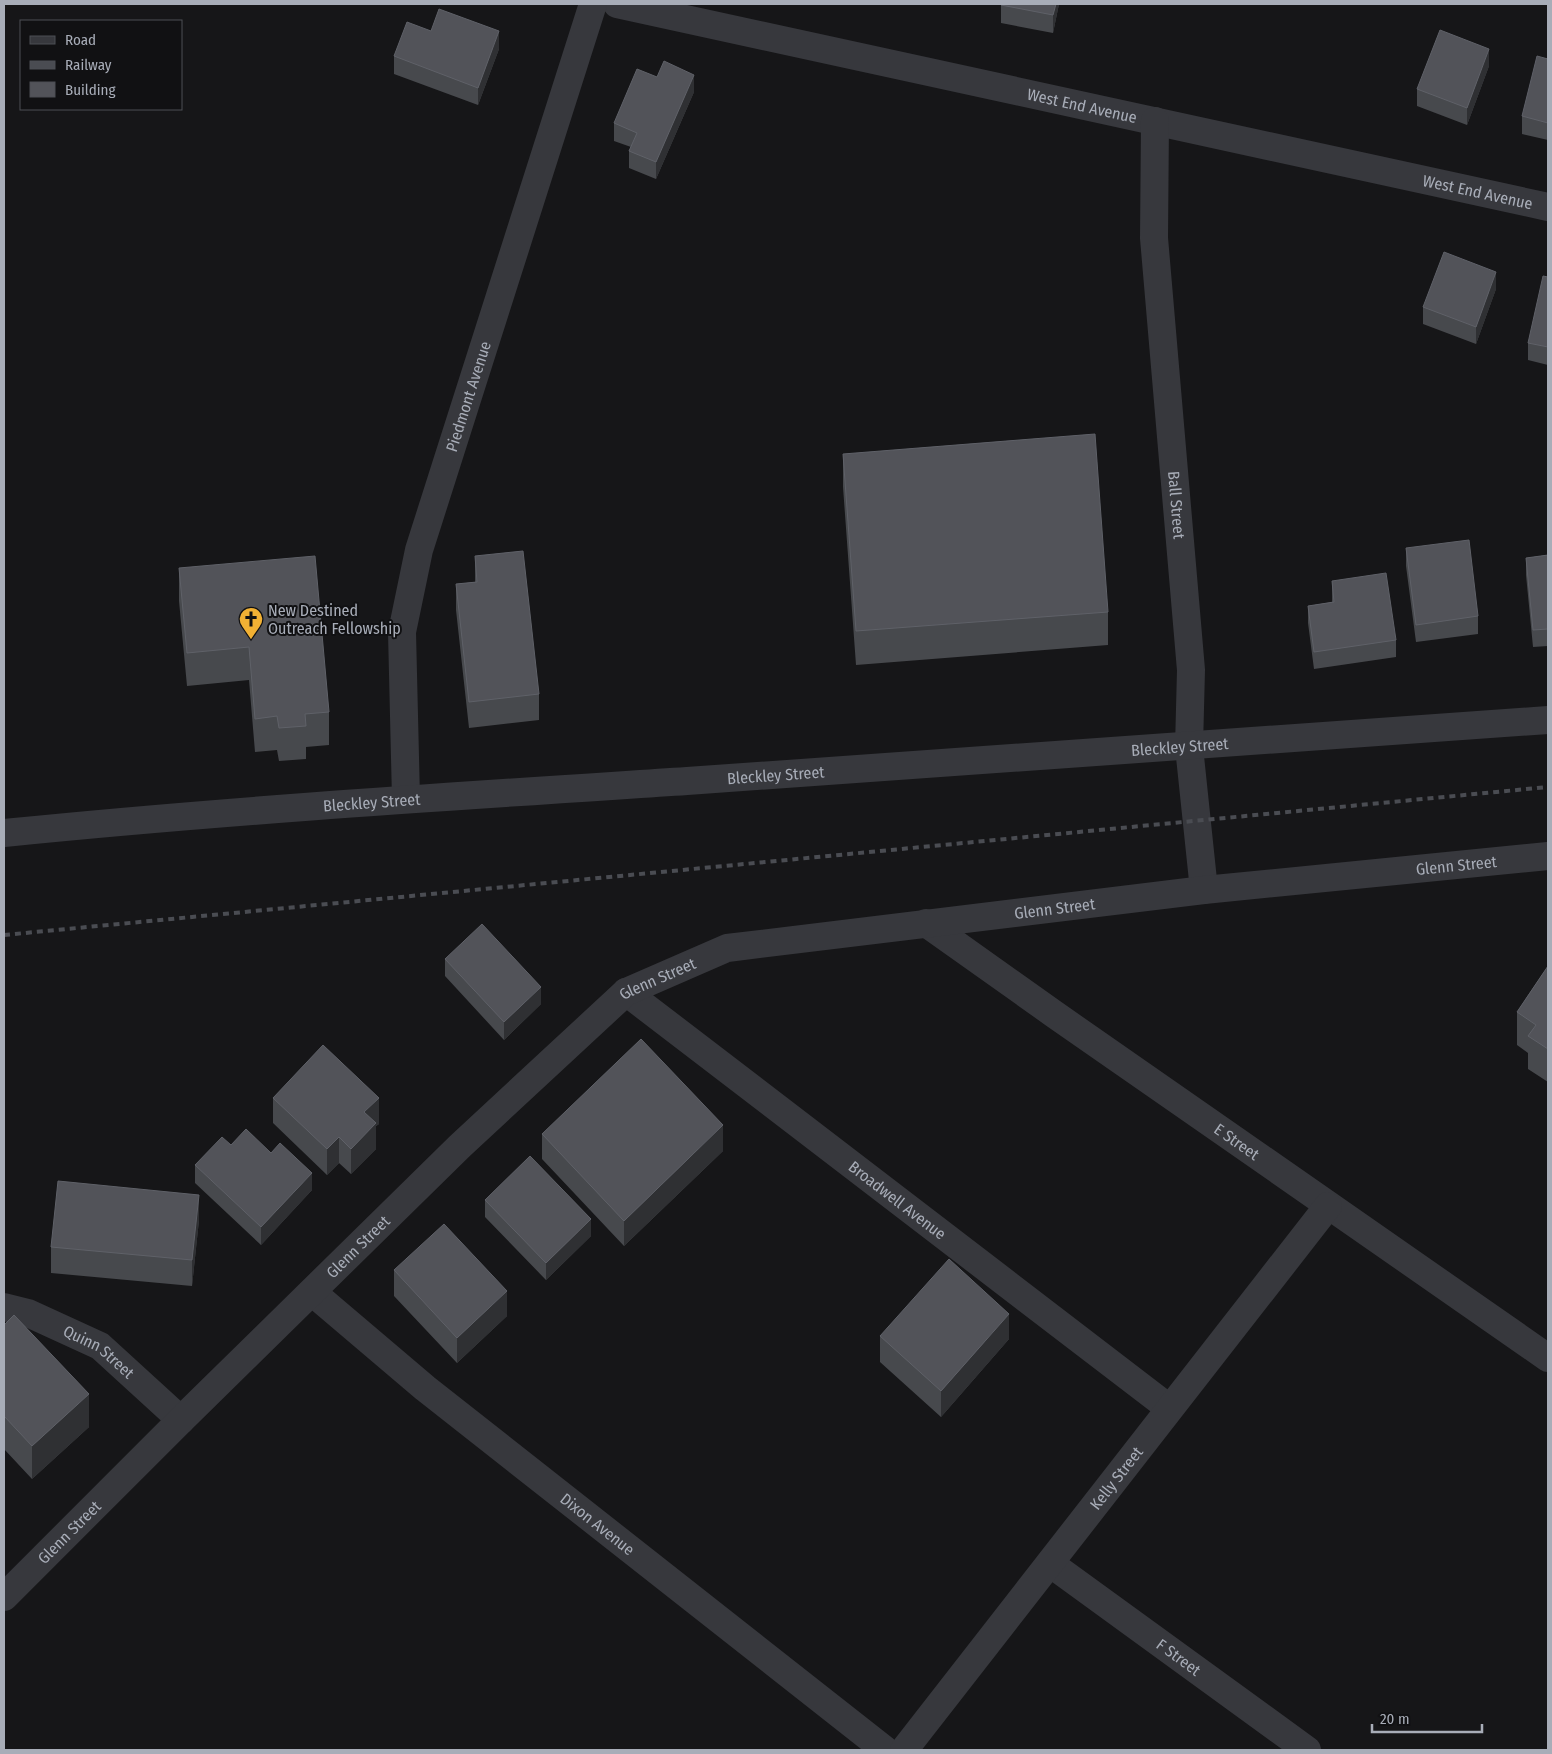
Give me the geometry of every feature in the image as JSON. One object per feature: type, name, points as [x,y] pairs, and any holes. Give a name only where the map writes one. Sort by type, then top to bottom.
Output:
[{"type":"street","name":"Piedmont Avenue","points":[[406,799],[402,632],[419,550],[593,4]]},
{"type":"street","name":"West End Avenue","points":[[617,4],[1548,207]]},
{"type":"street","name":"Ball Street","points":[[1155,121],[1154,238],[1191,670],[1188,747],[1204,890]]},
{"type":"street","name":"Bleckley Street","points":[[4,833],[106,822],[406,799],[1188,747],[1548,720]]},
{"type":"street","name":"Glenn Street","points":[[4,1597],[460,1146],[626,992],[727,948],[1204,890],[1548,856]]},
{"type":"street","name":"E Street","points":[[926,923],[1328,1206],[1548,1358]]},
{"type":"street","name":"Broadwell Avenue","points":[[626,992],[1169,1408]]},
{"type":"street","name":"Kelly Street","points":[[904,1750],[1051,1564],[1169,1408],[1328,1206]]},
{"type":"street","name":"Dixon Avenue","points":[[312,1292],[425,1388],[885,1750]]},
{"type":"street","name":"Quinn Street","points":[[4,1308],[28,1313],[100,1346],[181,1420]]},
{"type":"street","name":"F Street","points":[[1051,1564],[1307,1750]]},
{"type":"building","points":[[1001,4],[1056,4],[1053,15]]},
{"type":"building","points":[[439,9],[499,31],[478,88],[394,56],[407,22],[431,31]]},
{"type":"building","points":[[1440,30],[1489,49],[1467,108],[1417,89]]},
{"type":"building","points":[[1537,56],[1548,59],[1548,123],[1522,116]]},
{"type":"building","points":[[664,61],[694,75],[656,162],[629,151],[637,133],[614,123],[637,69],[657,77]]},
{"type":"building","points":[[1444,252],[1496,272],[1476,327],[1423,307]]},
{"type":"building","points":[[1543,276],[1548,277],[1548,347],[1528,343]]},
{"type":"building","points":[[1095,434],[1108,612],[856,631],[843,454]]},
{"type":"building","points":[[1469,540],[1478,616],[1416,625],[1406,548]]},
{"type":"building","points":[[523,551],[539,694],[469,702],[456,584],[477,582],[475,556]]},
{"type":"building","points":[[1548,555],[1548,629],[1533,630],[1526,558]]},
{"type":"building","name":"New Destined Outreach Fellowship","points":[[315,556],[329,712],[305,714],[306,726],[279,728],[277,716],[255,719],[249,647],[187,653],[179,568]]},
{"type":"building","points":[[1386,573],[1396,640],[1314,652],[1308,606],[1334,602],[1332,581]]},
{"type":"building","points":[[482,924],[541,987],[504,1022],[445,959]]},
{"type":"building","points":[[1548,966],[1548,1049],[1528,1036],[1536,1025],[1517,1012]]},
{"type":"building","points":[[641,1039],[723,1125],[624,1221],[542,1134]]},
{"type":"building","points":[[323,1045],[379,1098],[364,1112],[376,1123],[351,1149],[339,1137],[327,1149],[273,1098]]},
{"type":"building","points":[[246,1129],[271,1153],[280,1143],[312,1173],[261,1227],[195,1165],[222,1137],[231,1145]]},
{"type":"building","points":[[530,1156],[591,1219],[546,1263],[485,1200]]},
{"type":"building","points":[[58,1181],[199,1195],[192,1260],[51,1247]]},
{"type":"building","points":[[444,1224],[507,1291],[457,1338],[394,1270]]},
{"type":"building","points":[[949,1259],[1009,1314],[941,1391],[880,1336]]},
{"type":"building","points":[[14,1315],[89,1394],[32,1446],[4,1416],[4,1325]]},
{"type":"railway","points":[[4,935],[1548,787]]},
{"type":"place","name":"New Destined Outreach Fellowship","points":[[251,640]]}]
